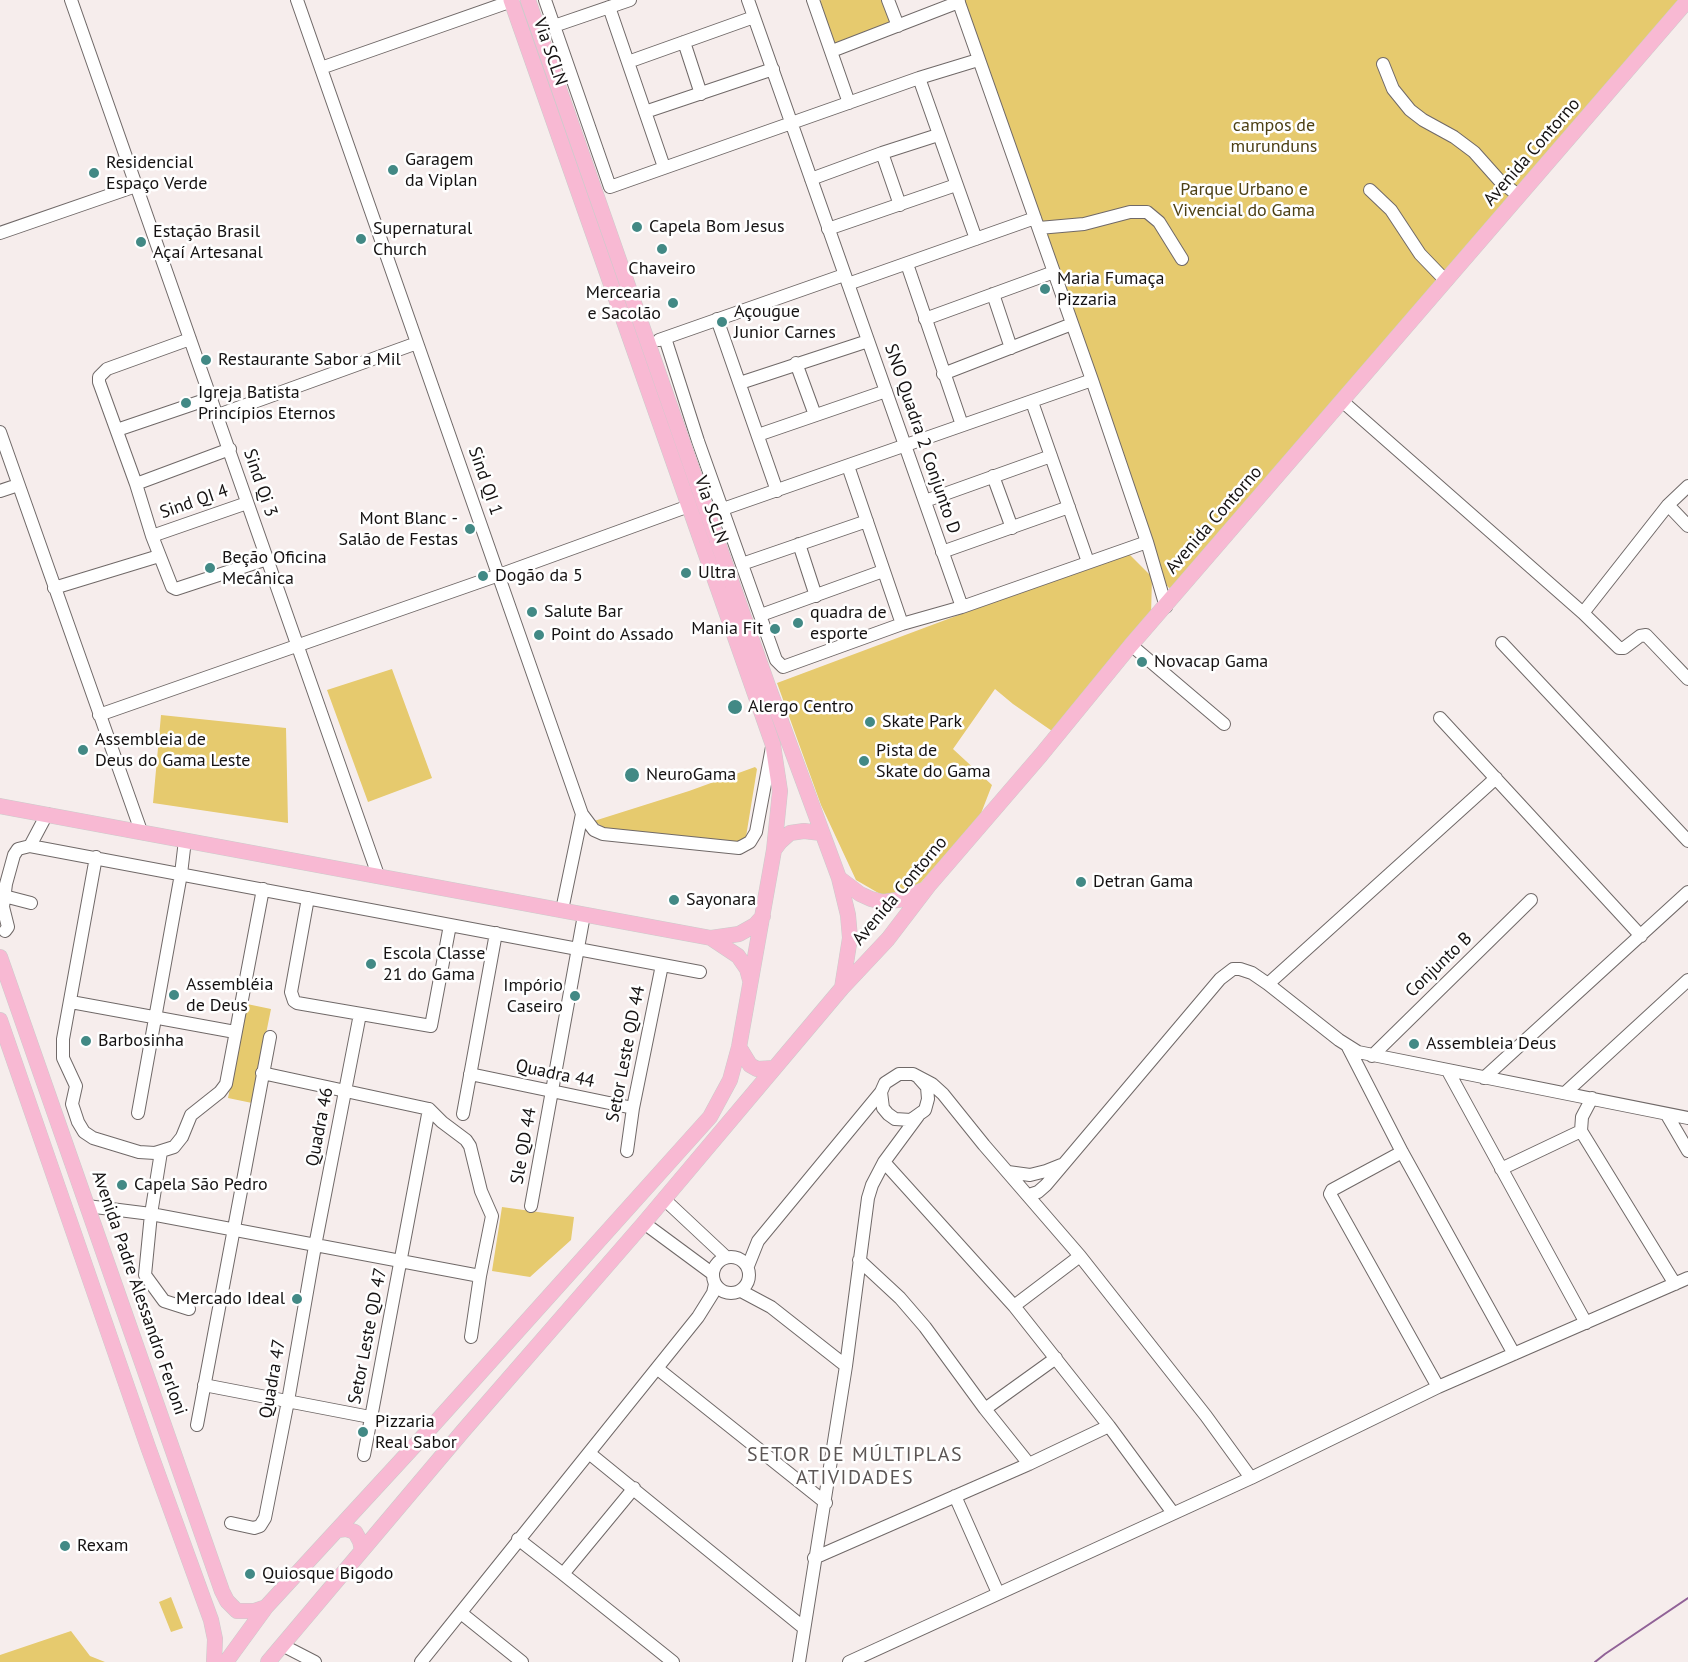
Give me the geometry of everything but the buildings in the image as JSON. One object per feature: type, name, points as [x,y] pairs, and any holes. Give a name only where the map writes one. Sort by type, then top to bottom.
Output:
[{"type":"main road","name":"Via SCLN","points":[[511,0],[689,506],[761,689],[777,708],[839,878],[849,927],[847,966],[842,988]]},
{"type":"main road","name":"Via SCLN","points":[[226,1662],[266,1607],[572,1272],[710,1117],[730,1080],[739,1047],[763,916],[774,850],[780,791],[773,745],[761,712],[761,689],[648,344],[528,0]]},
{"type":"main road","name":"Avenida Contorno","points":[[268,1662],[842,988],[888,939],[928,887],[1131,645],[1688,0]]},
{"type":"main road","points":[[594,236],[602,236],[609,231]]},
{"type":"main road","points":[[600,253],[605,249],[615,248]]},
{"type":"main road","points":[[761,712],[777,708]]},
{"type":"main road","points":[[0,806],[711,938],[739,934],[755,925],[763,916]]},
{"type":"main road","points":[[774,850],[790,833],[804,831],[821,833]]},
{"type":"main road","points":[[839,878],[860,894],[883,902],[904,899],[928,887]]},
{"type":"main road","points":[[711,938],[738,956],[747,969],[751,982]]},
{"type":"main road","name":"Avenida Padre Alessandro Ferloni","points":[[0,957],[5,985],[54,1111],[226,1601],[237,1611],[244,1612],[266,1607]]},
{"type":"main road","points":[[0,1020],[148,1447],[211,1620],[215,1639],[214,1662]]},
{"type":"main road","points":[[739,1047],[750,1065],[757,1069],[774,1068]]},
{"type":"main road","points":[[34,1117],[45,1118],[54,1111]]},
{"type":"main road","points":[[42,1139],[51,1130],[61,1131]]},
{"type":"main road","points":[[572,1272],[573,1283],[576,1287],[588,1288]]},
{"type":"main road","points":[[94,1287],[106,1288],[114,1281]]},
{"type":"main road","points":[[132,1396],[141,1388],[152,1389]]},
{"type":"main road","points":[[338,1530],[346,1529],[355,1532],[362,1550]]},
{"type":"street","name":"Sind Qi 3","points":[[71,0],[378,875]]},
{"type":"street","name":"Sind QI 1","points":[[297,0],[582,814]]},
{"type":"street","points":[[321,68],[511,0]]},
{"type":"street","points":[[545,0],[610,187],[919,78],[978,60]]},
{"type":"street","points":[[554,26],[630,0]]},
{"type":"street","name":"SNO Quadra 2 Conjunto D","points":[[748,0],[962,607]]},
{"type":"street","points":[[813,0],[849,103]]},
{"type":"street","points":[[888,0],[898,26]]},
{"type":"street","points":[[832,51],[958,1],[1092,380],[1147,542],[1166,606]]},
{"type":"street","points":[[609,7],[664,167]]},
{"type":"street","points":[[628,62],[754,17]]},
{"type":"street","points":[[684,42],[702,94]]},
{"type":"street","points":[[1383,64],[1393,89],[1410,110],[1474,152],[1499,180],[1519,196]]},
{"type":"street","points":[[645,112],[773,69]]},
{"type":"street","points":[[919,78],[976,239]]},
{"type":"street","points":[[811,179],[938,135]]},
{"type":"street","points":[[882,153],[900,205]]},
{"type":"street","points":[[828,229],[956,185]]},
{"type":"street","points":[[0,233],[136,186]]},
{"type":"street","points":[[1370,190],[1391,210],[1420,254],[1446,281]]},
{"type":"street","points":[[648,344],[717,319],[846,279],[907,264],[976,239],[1037,223],[1084,224],[1130,212],[1147,212],[1159,222],[1182,259]]},
{"type":"street","points":[[907,264],[962,425]]},
{"type":"street","points":[[925,319],[1054,272]]},
{"type":"street","points":[[993,294],[1011,348]]},
{"type":"street","points":[[717,319],[777,491]]},
{"type":"street","points":[[943,374],[1072,324]]},
{"type":"street","points":[[665,338],[698,441],[776,660],[783,667],[902,624],[962,607],[1147,542]]},
{"type":"street","name":"Sind QI 4","points":[[190,339],[107,369],[101,373],[99,382],[152,536],[172,587],[176,590],[267,560]]},
{"type":"street","points":[[740,383],[868,340]]},
{"type":"street","points":[[218,415],[417,343]]},
{"type":"street","points":[[796,363],[815,415]]},
{"type":"street","points":[[723,509],[1092,380]]},
{"type":"street","points":[[758,435],[886,391]]},
{"type":"street","points":[[117,430],[211,398]]},
{"type":"street","points":[[1342,401],[1583,613],[1619,648],[1624,648],[1640,636],[1646,635],[1688,679]]},
{"type":"street","points":[[1032,402],[1088,562]]},
{"type":"street","points":[[0,432],[141,831]]},
{"type":"street","name":"Sind QI 4","points":[[136,484],[230,449]]},
{"type":"street","points":[[925,501],[1051,456]]},
{"type":"street","points":[[848,466],[902,624]]},
{"type":"street","points":[[993,476],[1012,528]]},
{"type":"street","points":[[0,491],[18,485]]},
{"type":"street","points":[[1583,613],[1668,505],[1688,486]]},
{"type":"street","name":"Sind QI 4","points":[[152,536],[247,503]]},
{"type":"street","points":[[1668,505],[1688,526]]},
{"type":"street","points":[[99,715],[689,506]]},
{"type":"street","points":[[942,552],[1069,507]]},
{"type":"street","points":[[742,564],[867,521]]},
{"type":"street","points":[[799,544],[816,596]]},
{"type":"street","points":[[54,588],[159,556]]},
{"type":"street","points":[[760,615],[883,571]]},
{"type":"street","points":[[1502,643],[1688,841]]},
{"type":"street","points":[[1131,645],[1224,724]]},
{"type":"street","points":[[1440,718],[1641,936]]},
{"type":"street","points":[[582,814],[594,830],[603,834],[739,848],[750,842],[756,832],[773,745]]},
{"type":"street","points":[[1268,984],[1496,778]]},
{"type":"street","points":[[30,846],[47,814]]},
{"type":"street","points":[[562,910],[582,814]]},
{"type":"street","points":[[138,1113],[181,874],[184,840]]},
{"type":"street","points":[[5,931],[8,927],[4,896],[14,855],[18,849],[30,846],[700,972]]},
{"type":"street","points":[[96,857],[62,1048],[63,1058],[76,1086],[72,1104],[84,1132],[139,1152],[161,1152],[174,1147],[182,1137],[191,1115],[220,1092],[226,1084],[263,889]]},
{"type":"street","points":[[1484,1078],[1688,892]]},
{"type":"street","points":[[4,896],[31,903]]},
{"type":"street","points":[[308,898],[292,996],[297,1003],[430,1026],[450,925]]},
{"type":"street","name":"Conjunto B","points":[[1372,1056],[1531,900]]},
{"type":"street","name":"Sle QD 44","points":[[531,1206],[584,915]]},
{"type":"street","points":[[463,1114],[496,933]]},
{"type":"street","name":"Setor Leste QD 44","points":[[627,1151],[633,1108],[662,965]]},
{"type":"street","points":[[1029,1195],[1042,1189],[1227,973],[1233,969],[1245,969],[1348,1046],[1372,1056],[1688,1118]]},
{"type":"street","points":[[1565,1093],[1688,980]]},
{"type":"street","points":[[70,1002],[235,1032]]},
{"type":"street","name":"Quadra 46","points":[[315,1246],[360,1014]]},
{"type":"street","points":[[197,1425],[270,1037]]},
{"type":"street","points":[[1348,1046],[1402,1152],[1514,1354]]},
{"type":"street","points":[[1448,1071],[1586,1323]]},
{"type":"street","points":[[262,1073],[429,1109],[470,1146],[481,1191],[491,1213],[471,1337]]},
{"type":"street","points":[[698,1317],[745,1287],[758,1241],[865,1112],[881,1092],[885,1083],[899,1074],[906,1073],[938,1089],[1029,1195],[1206,1416],[1251,1478]]},
{"type":"street","name":"Quadra 44","points":[[470,1074],[633,1108]]},
{"type":"street","points":[[799,1662],[814,1558],[826,1503],[868,1198],[884,1162],[921,1113],[928,1099],[927,1087],[919,1078]]},
{"type":"street","points":[[881,1092],[883,1108],[892,1116],[898,1131],[894,1150]]},
{"type":"street","points":[[1592,1098],[1582,1117],[1581,1131],[1675,1284]]},
{"type":"street","points":[[865,1112],[911,1120],[939,1104],[944,1104],[958,1112]]},
{"type":"street","name":"Setor Leste QD 47","points":[[364,1455],[429,1109]]},
{"type":"street","points":[[1667,1114],[1687,1145]]},
{"type":"street","points":[[1501,1169],[1581,1131]]},
{"type":"street","points":[[161,1152],[151,1214],[145,1275],[164,1301],[189,1309]]},
{"type":"street","points":[[1402,1152],[1332,1190],[1330,1194],[1438,1387]]},
{"type":"street","points":[[1008,1172],[1030,1175],[1054,1168],[1067,1161]]},
{"type":"street","points":[[884,1162],[1014,1306],[1109,1426],[1173,1513]]},
{"type":"street","points":[[664,1199],[729,1256],[741,1259],[771,1307]]},
{"type":"street","points":[[87,1206],[151,1214],[480,1276]]},
{"type":"street","points":[[644,1223],[714,1279],[721,1290],[735,1292],[771,1307],[846,1366]]},
{"type":"street","points":[[421,1662],[698,1317],[713,1293],[715,1266],[719,1260],[758,1241]]},
{"type":"street","name":"Quadra 47","points":[[231,1523],[254,1528],[260,1526],[265,1518],[315,1246]]},
{"type":"street","points":[[1014,1306],[1080,1256]]},
{"type":"street","points":[[859,1260],[919,1319],[1029,1464]]},
{"type":"street","points":[[849,1662],[1251,1478],[1438,1387],[1688,1278]]},
{"type":"street","points":[[986,1409],[1056,1358]]},
{"type":"street","points":[[658,1368],[826,1503]]},
{"type":"street","name":"Setor Leste QD 47","points":[[204,1385],[370,1417]]},
{"type":"street","points":[[814,1558],[1029,1464],[1109,1426]]},
{"type":"street","points":[[589,1453],[804,1628]]},
{"type":"street","points":[[563,1574],[634,1488]]},
{"type":"street","points":[[955,1496],[998,1593]]},
{"type":"street","points":[[518,1539],[673,1662]]},
{"type":"street","points":[[461,1613],[522,1662]]},
{"type":"street","points":[[282,1645],[315,1662]]},
{"type":"green space","points":[[822,0],[884,0],[894,26],[834,48],[816,2]]},
{"type":"green space","name":"Parque Urbano e Vivencial do Gama","points":[[963,0],[1680,0],[1177,586],[1169,588],[1164,582]]},
{"type":"green space","points":[[1127,552],[1152,577],[1151,616],[1052,731],[995,689],[953,749],[992,785],[980,816],[915,889],[887,898],[856,880],[821,805],[777,683]]},
{"type":"green space","points":[[392,669],[432,778],[368,802],[327,690]]},
{"type":"green space","points":[[161,715],[286,728],[288,823],[153,803]]},
{"type":"green space","points":[[755,767],[757,769],[745,843],[611,832],[594,821],[689,791]]},
{"type":"green space","points":[[247,1004],[271,1009],[252,1103],[228,1098]]},
{"type":"green space","points":[[502,1207],[574,1217],[571,1240],[530,1277],[492,1271]]},
{"type":"green space","points":[[171,1597],[183,1628],[171,1632],[159,1602]]},
{"type":"green space","points":[[71,1631],[90,1656],[105,1662],[0,1662],[0,1655]]},
{"type":"waterway","points":[[1595,1662],[1688,1598]]},
{"type":"place","name":"Garagem da Viplan","points":[[393,170]]},
{"type":"place","name":"Residencial Espaço Verde","points":[[94,173]]},
{"type":"place","name":"Capela Bom Jesus","points":[[637,227]]},
{"type":"place","name":"Supernatural Church","points":[[361,239]]},
{"type":"place","name":"Estação Brasil Açaí Artesanal","points":[[141,242]]},
{"type":"place","name":"Chaveiro","points":[[662,249]]},
{"type":"place","name":"Maria Fumaça Pizzaria","points":[[1045,289]]},
{"type":"place","name":"Mercearia e Sacolão","points":[[673,303]]},
{"type":"place","name":"Açougue Junior Carnes","points":[[722,322]]},
{"type":"place","name":"Restaurante Sabor a Mil","points":[[206,360]]},
{"type":"place","name":"Igreja Batista Princípios Eternos","points":[[186,403]]},
{"type":"place","name":"Mont Blanc - Salão de Festas","points":[[470,529]]},
{"type":"place","name":"Beção Oficina Mecânica","points":[[210,568]]},
{"type":"place","name":"Ultra","points":[[686,573]]},
{"type":"place","name":"Dogão da 5","points":[[483,576]]},
{"type":"place","name":"Salute Bar","points":[[532,612]]},
{"type":"place","name":"quadra de esporte","points":[[798,623]]},
{"type":"place","name":"Mania Fit","points":[[775,629]]},
{"type":"place","name":"Point do Assado","points":[[539,635]]},
{"type":"place","name":"Novacap Gama","points":[[1142,662]]},
{"type":"place","name":"Alergo Centro","points":[[735,707]]},
{"type":"place","name":"Skate Park","points":[[870,722]]},
{"type":"place","name":"Assembleia de Deus do Gama Leste","points":[[83,750]]},
{"type":"place","name":"Pista de Skate do Gama","points":[[864,761]]},
{"type":"place","name":"NeuroGama","points":[[632,775]]},
{"type":"place","name":"Detran Gama","points":[[1081,882]]},
{"type":"place","name":"Sayonara","points":[[674,900]]},
{"type":"place","name":"Escola Classe 21 do Gama","points":[[371,964]]},
{"type":"place","name":"Assembléia de Deus","points":[[174,995]]},
{"type":"place","name":"Impório Caseiro","points":[[575,996]]},
{"type":"place","name":"Barbosinha","points":[[86,1041]]},
{"type":"place","name":"Assembleia Deus","points":[[1414,1044]]},
{"type":"place","name":"Capela São Pedro","points":[[122,1185]]},
{"type":"place","name":"Mercado Ideal","points":[[297,1299]]},
{"type":"place","name":"Pizzaria Real Sabor","points":[[363,1432]]},
{"type":"place","name":"Rexam","points":[[65,1546]]},
{"type":"place","name":"Quiosque Bigodo","points":[[250,1574]]},
{"type":"district","name":"SETOR DE MÚLTIPLAS ATIVIDADES","points":[[855,1466]]},
{"type":"park label","name":"campos de murunduns","points":[[1274,136]]}]
